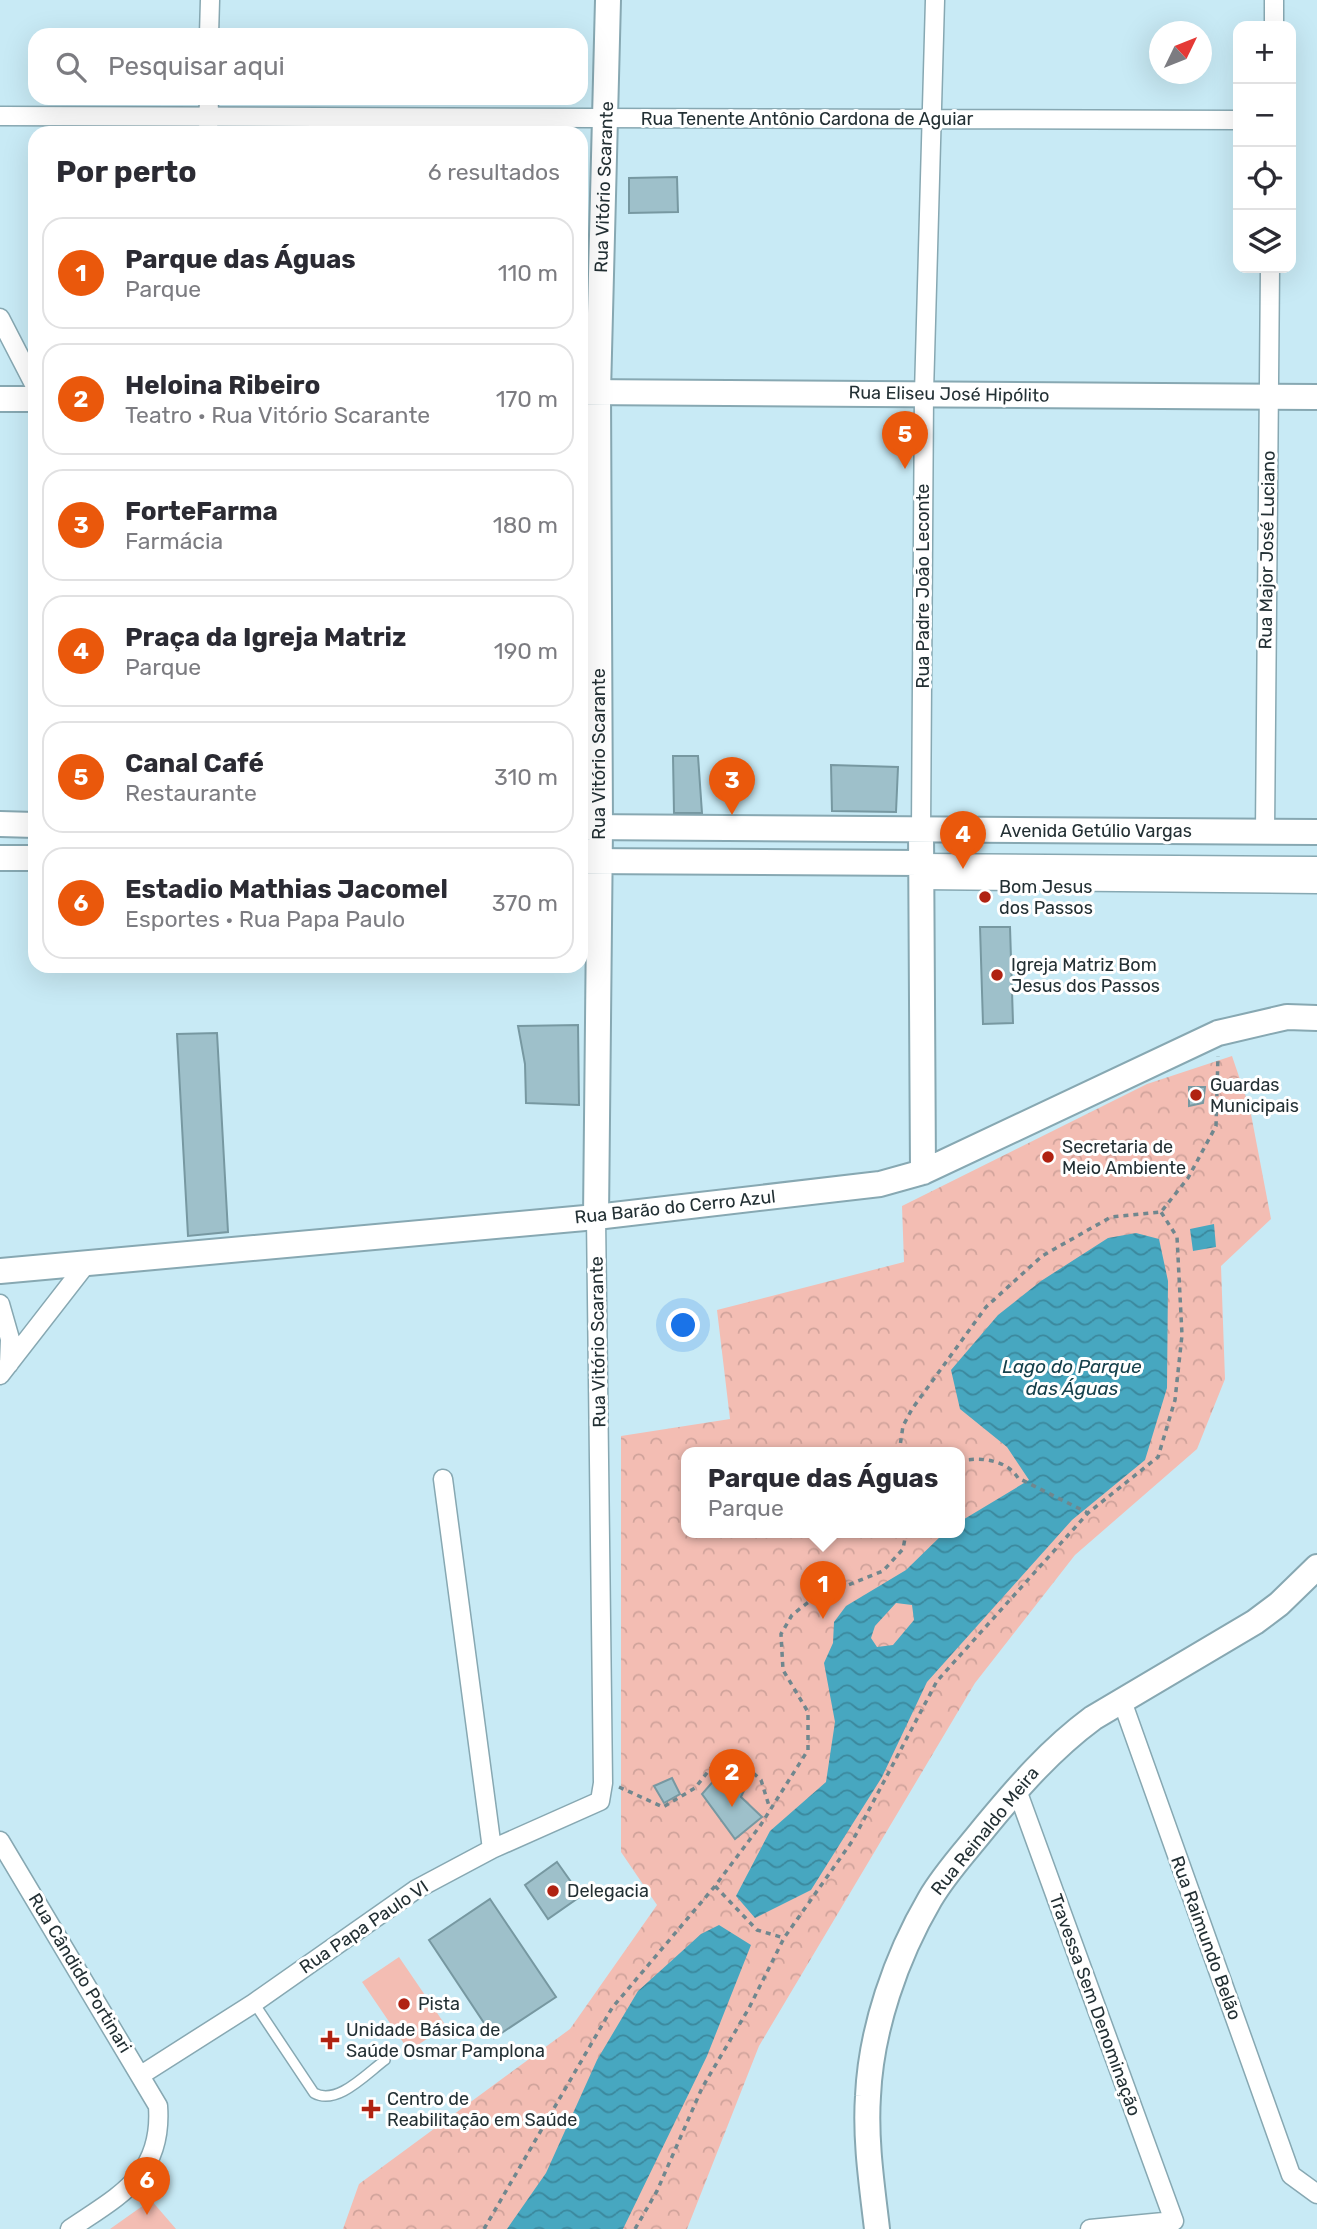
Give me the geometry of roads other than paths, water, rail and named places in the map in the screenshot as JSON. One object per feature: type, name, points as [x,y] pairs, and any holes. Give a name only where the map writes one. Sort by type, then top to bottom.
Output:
[{"type":"street","points":[[209,28],[210,0]]},
{"type":"street","name":"Rua Vitório Scarante","points":[[600,1801],[603,1783],[597,1217],[590,861],[590,392],[607,119],[608,0]]},
{"type":"street","name":"Rua Padre João Leconte","points":[[923,1172],[921,830],[924,393],[934,0]]},
{"type":"street","points":[[1274,0],[1274,21]]},
{"type":"street","points":[[208,126],[209,105]]},
{"type":"street","name":"Rua Tenente Antônio Cardona de Aguiar","points":[[0,116],[208,126],[607,119],[1233,120]]},
{"type":"street","name":"Rua Major José Luciano","points":[[1265,832],[1270,273]]},
{"type":"street","points":[[0,318],[28,372]]},
{"type":"street","name":"Rua Eliseu José Hipólito","points":[[590,392],[1317,397]]},
{"type":"street","points":[[0,399],[28,399]]},
{"type":"street","points":[[0,824],[28,824]]},
{"type":"street","name":"Avenida Getúlio Vargas","points":[[591,827],[1317,832]]},
{"type":"street","points":[[0,858],[28,858]]},
{"type":"street","name":"Avenida Getúlio Vargas","points":[[590,861],[1317,884]]},
{"type":"street","name":"Avenida Getúlio Vargas","points":[[921,872],[1317,866]]},
{"type":"street","name":"Rua Barão do Cerro Azul","points":[[0,1271],[597,1217],[880,1184],[923,1172],[1218,1033],[1287,1017],[1317,1018]]},
{"type":"street","points":[[4,1369],[87,1263]]},
{"type":"street","points":[[0,1304],[10,1339],[4,1369]]},
{"type":"street","points":[[443,1479],[492,1849]]},
{"type":"street","name":"Rua Reinaldo Meira","points":[[877,2229],[868,2096],[872,2062],[888,1995],[929,1900],[1017,1790],[1068,1736],[1255,1622],[1279,1604],[1317,1567]]},
{"type":"street","name":"Rua Raimundo Belão","points":[[1122,1701],[1290,2175],[1317,2194]]},
{"type":"street","name":"Travessa Sem Denominação","points":[[1017,1790],[1174,2221],[1099,2229]]},
{"type":"street","name":"Rua Papa Paulo VI","points":[[141,2075],[254,2003],[415,1890],[492,1849],[600,1801]]},
{"type":"street","name":"Rua Cândido Portinari","points":[[0,1841],[158,2106],[159,2140],[144,2171],[127,2191],[70,2229]]},
{"type":"lane","points":[[254,2003],[314,2093],[323,2098],[334,2097],[385,2060]]},
{"type":"water","points":[[1214,1224],[1216,1247],[1193,1251],[1190,1229]]},
{"type":"water","name":"Lago do Parque das Águas","points":[[1136,1233],[1159,1239],[1168,1281],[1167,1388],[1145,1460],[1072,1520],[927,1682],[882,1777],[811,1890],[755,1918],[736,1896],[770,1831],[826,1782],[835,1722],[824,1663],[833,1643],[834,1622],[846,1606],[906,1570],[939,1538],[965,1538],[965,1519],[1029,1480],[1007,1447],[960,1409],[951,1370],[998,1315],[1041,1281],[1108,1238]],"holes":[[[896,1603],[912,1605],[914,1620],[893,1645],[877,1647],[871,1638],[875,1626]]]},
{"type":"water","points":[[719,1925],[751,1945],[707,2056],[623,2229],[507,2229],[546,2173],[597,2060],[638,1991],[701,1934]]},
{"type":"place","name":"Canal Café","points":[[905,469]]},
{"type":"place","name":"ForteFarma","points":[[732,815]]},
{"type":"place","name":"Praça da Igreja Matriz","points":[[963,869]]},
{"type":"place","name":"Bom Jesus dos Passos","points":[[985,897]]},
{"type":"place","name":"Igreja Matriz Bom Jesus dos Passos","points":[[997,975]]},
{"type":"place","name":"Guardas Municipais","points":[[1196,1095]]},
{"type":"place","name":"Secretaria de Meio Ambiente","points":[[1048,1157]]},
{"type":"place","name":"Parque das Águas","points":[[823,1619]]},
{"type":"place","name":"Heloina Ribeiro","points":[[732,1807]]},
{"type":"place","name":"Delegacia","points":[[553,1891]]},
{"type":"place","name":"Pista","points":[[404,2004]]},
{"type":"place","name":"Unidade Básica de Saúde Osmar Pamplona","points":[[330,2040]]},
{"type":"place","name":"Centro de Reabilitação em Saúde","points":[[371,2109]]},
{"type":"place","name":"Estadio Mathias Jacomel","points":[[147,2215]]}]
